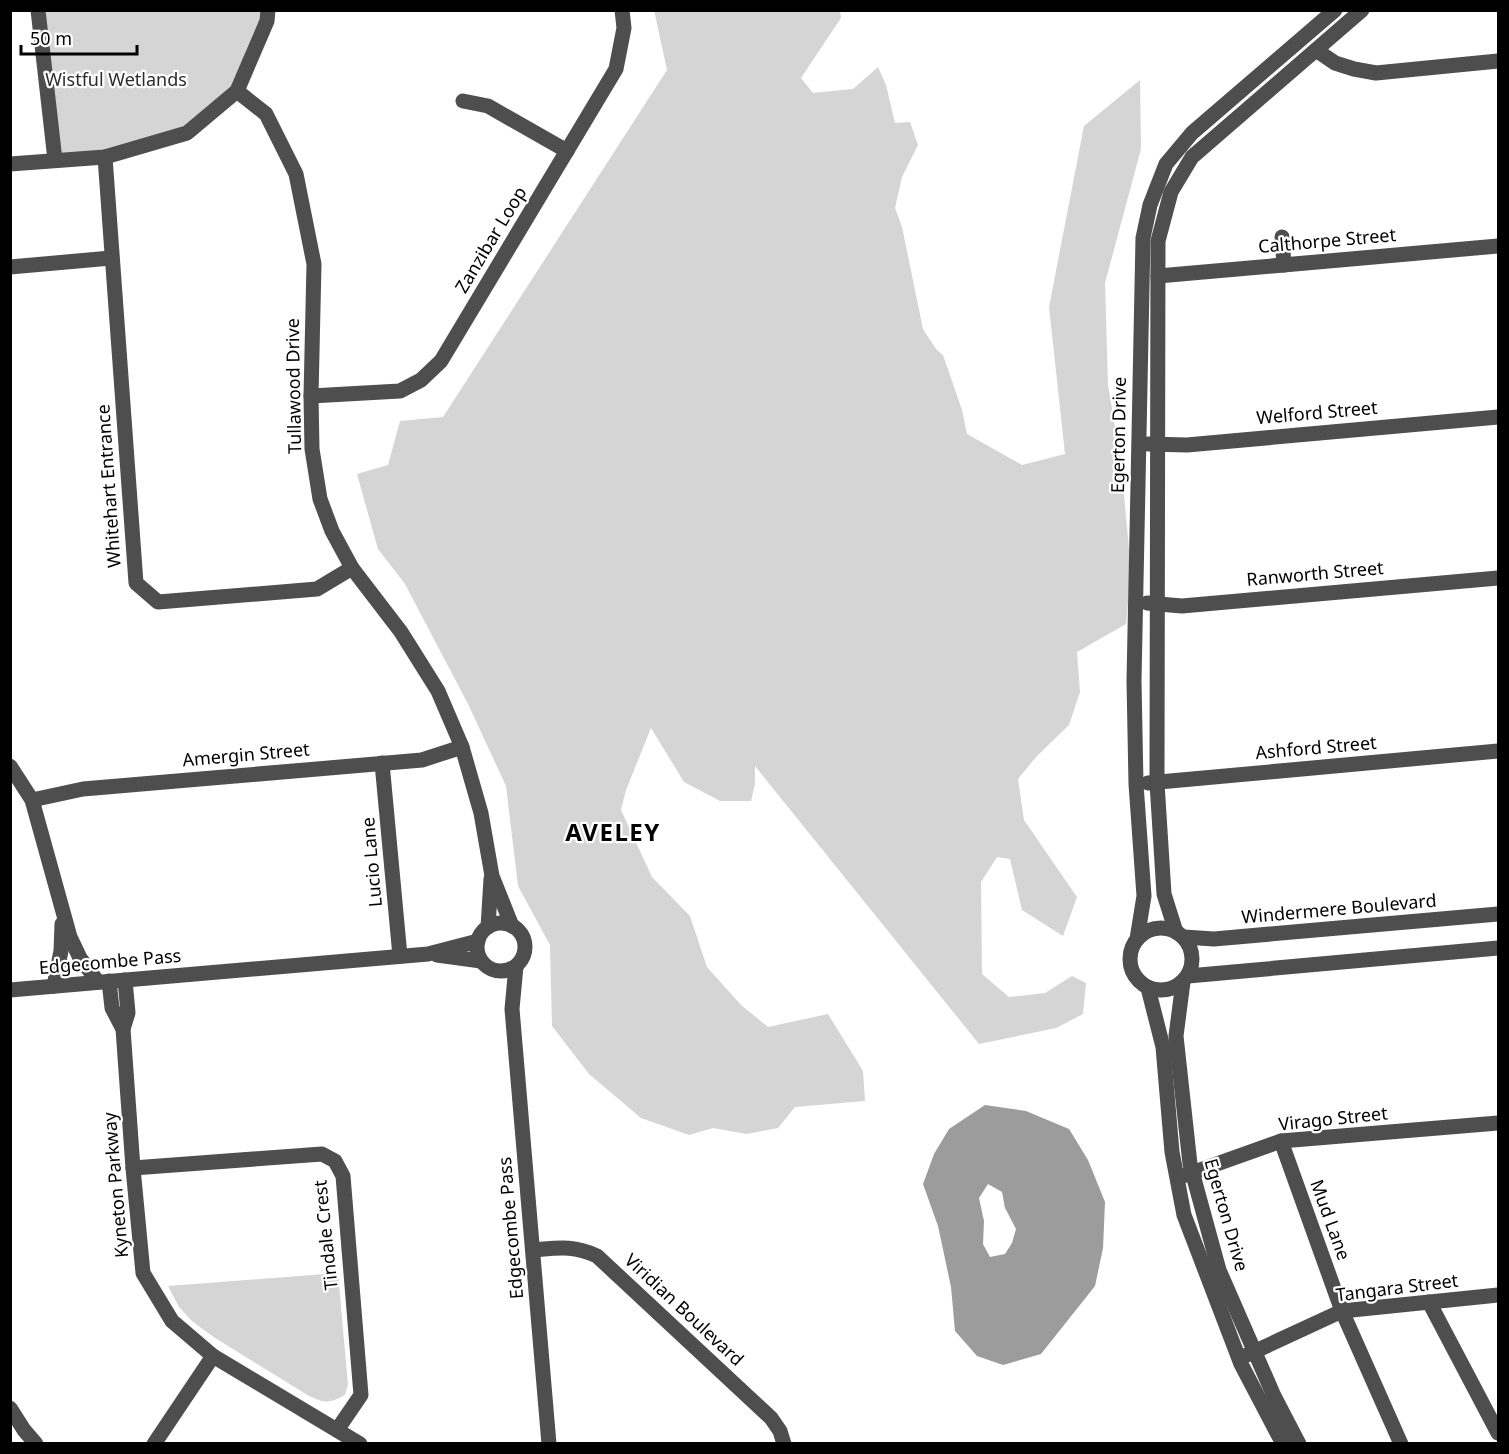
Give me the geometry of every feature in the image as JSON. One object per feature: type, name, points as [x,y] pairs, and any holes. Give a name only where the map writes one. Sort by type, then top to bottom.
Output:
[{"type":"street","points":[[38,10],[55,160]]},
{"type":"street","points":[[10,164],[105,157],[187,133],[237,91],[267,21],[268,10]]},
{"type":"street","name":"Zanzibar Loop","points":[[310,396],[400,391],[421,380],[441,361],[616,69],[624,28],[622,10]]},
{"type":"street","name":"Egerton Drive","points":[[1137,939],[1144,896],[1136,784],[1135,602],[1143,238],[1150,205],[1166,164],[1192,133],[1335,10]]},
{"type":"street","points":[[1185,979],[1193,961],[1192,952],[1180,935],[1164,894],[1157,783],[1158,241],[1171,192],[1192,157],[1362,10]]},
{"type":"street","points":[[1316,51],[1335,63],[1376,73],[1498,61]]},
{"type":"street","name":"Tullawood Drive","points":[[237,91],[266,114],[296,174],[314,264],[310,396],[312,449],[320,499],[332,531],[352,568],[401,632],[438,691],[462,747],[481,813],[492,876],[512,926]]},
{"type":"street","points":[[463,101],[488,106],[567,151]]},
{"type":"street","name":"Whitehart Entrance","points":[[105,157],[136,583],[158,602],[317,588],[352,568]]},
{"type":"street","points":[[1282,237],[1284,265]]},
{"type":"street","name":"Calthorpe Street","points":[[1158,276],[1498,246]]},
{"type":"street","points":[[10,267],[111,258]]},
{"type":"street","name":"Welford Street","points":[[1139,443],[1187,445],[1498,417]]},
{"type":"street","name":"Ranworth Street","points":[[1135,602],[1182,606],[1498,578]]},
{"type":"street","name":"Amergin Street","points":[[32,800],[83,789],[422,760],[462,747]]},
{"type":"street","name":"Ashford Street","points":[[1136,784],[1498,752]]},
{"type":"street","name":"Lucio Lane","points":[[382,764],[400,956]]},
{"type":"street","points":[[10,766],[32,800],[70,937],[80,958],[103,982]]},
{"type":"street","name":"Tullawood Drive","points":[[488,927],[492,876]]},
{"type":"street","points":[[54,986],[61,951],[63,912]]},
{"type":"street","name":"Windermere Boulevard","points":[[1180,935],[1214,939],[1498,914]]},
{"type":"street","points":[[500,923],[512,926],[519,931],[525,945],[525,953],[516,966],[503,971],[495,971],[481,961],[477,948],[478,941],[488,927],[500,923]]},
{"type":"street","points":[[1180,935],[1166,928],[1155,929],[1145,932],[1137,939],[1130,957],[1131,966],[1140,983],[1148,988],[1167,990],[1185,979],[1498,948]]},
{"type":"street","name":"Edgecombe Pass","points":[[10,990],[428,954],[478,941]]},
{"type":"street","name":"Edgecombe Pass","points":[[428,954],[481,961]]},
{"type":"street","name":"Edgecombe Pass","points":[[516,966],[512,1009],[549,1443]]},
{"type":"street","name":"Edgecombe Pass","points":[[495,971],[512,1009]]},
{"type":"street","name":"Egerton Drive","points":[[1185,979],[1176,1036],[1182,1104],[1184,1215],[1239,1359],[1283,1443]]},
{"type":"street","name":"Kyneton Parkway","points":[[125,980],[128,1013],[123,1029],[143,1273],[171,1321],[213,1356],[360,1443]]},
{"type":"street","name":"Kyneton Parkway","points":[[103,982],[112,1008],[123,1029]]},
{"type":"street","name":"Egerton Drive","points":[[1148,988],[1163,1047],[1172,1152],[1185,1176],[1220,1270],[1254,1351],[1274,1396],[1299,1443]]},
{"type":"street","name":"Virago Street","points":[[1185,1176],[1281,1142],[1498,1123]]},
{"type":"street","name":"Mud Lane","points":[[1281,1142],[1342,1311],[1401,1443]]},
{"type":"street","name":"Tindale Crest","points":[[133,1168],[321,1154],[335,1161],[343,1176],[361,1395],[337,1430]]},
{"type":"street","name":"Viridian Boulevard","points":[[533,1250],[581,1248],[597,1256],[771,1418],[780,1431],[784,1443]]},
{"type":"street","name":"Tangara Street","points":[[1239,1359],[1342,1311],[1498,1295]]},
{"type":"street","points":[[1429,1302],[1498,1433]]},
{"type":"street","points":[[154,1443],[213,1356]]},
{"type":"street","points":[[10,1408],[24,1430],[36,1443]]},
{"type":"green space","points":[[654,10],[840,11],[841,18],[801,78],[813,93],[853,89],[878,67],[886,85],[895,123],[910,122],[918,145],[902,177],[895,208],[902,227],[923,329],[936,349],[943,355],[962,410],[967,434],[1022,465],[1065,454],[1049,307],[1084,126],[1140,80],[1141,149],[1105,283],[1108,385],[1121,462],[1131,571],[1126,624],[1077,652],[1080,692],[1069,725],[1036,757],[1018,779],[1024,820],[1077,897],[1063,936],[1022,910],[1010,859],[997,857],[981,882],[982,974],[1009,997],[1045,993],[1072,976],[1086,983],[1083,1014],[1056,1028],[979,1044],[755,766],[755,784],[751,801],[720,801],[684,782],[651,728],[626,790],[621,810],[652,877],[690,916],[707,967],[741,1005],[768,1027],[828,1014],[863,1071],[865,1101],[795,1107],[778,1128],[747,1134],[713,1128],[689,1135],[641,1118],[589,1074],[552,1026],[550,945],[518,886],[506,786],[468,704],[405,584],[378,549],[357,474],[388,465],[400,421],[443,417],[667,70]]},
{"type":"green space","name":"Wistful Wetlands","points":[[39,11],[268,11],[233,86],[186,134],[55,160]]},
{"type":"green space","points":[[338,1273],[348,1385],[345,1395],[327,1402],[309,1396],[193,1322],[179,1307],[168,1286]]},
{"type":"shaded area","points":[[985,1105],[1026,1111],[1069,1129],[1088,1160],[1105,1202],[1103,1248],[1095,1286],[1041,1354],[1003,1365],[977,1356],[955,1331],[951,1287],[938,1226],[923,1184],[934,1154],[949,1129]],"holes":[[[988,1184],[1002,1192],[1005,1208],[1016,1229],[1012,1243],[1005,1254],[990,1257],[983,1244],[984,1221],[979,1198]]]},
{"type":"district","name":"AVELEY","points":[[613,833]]}]
